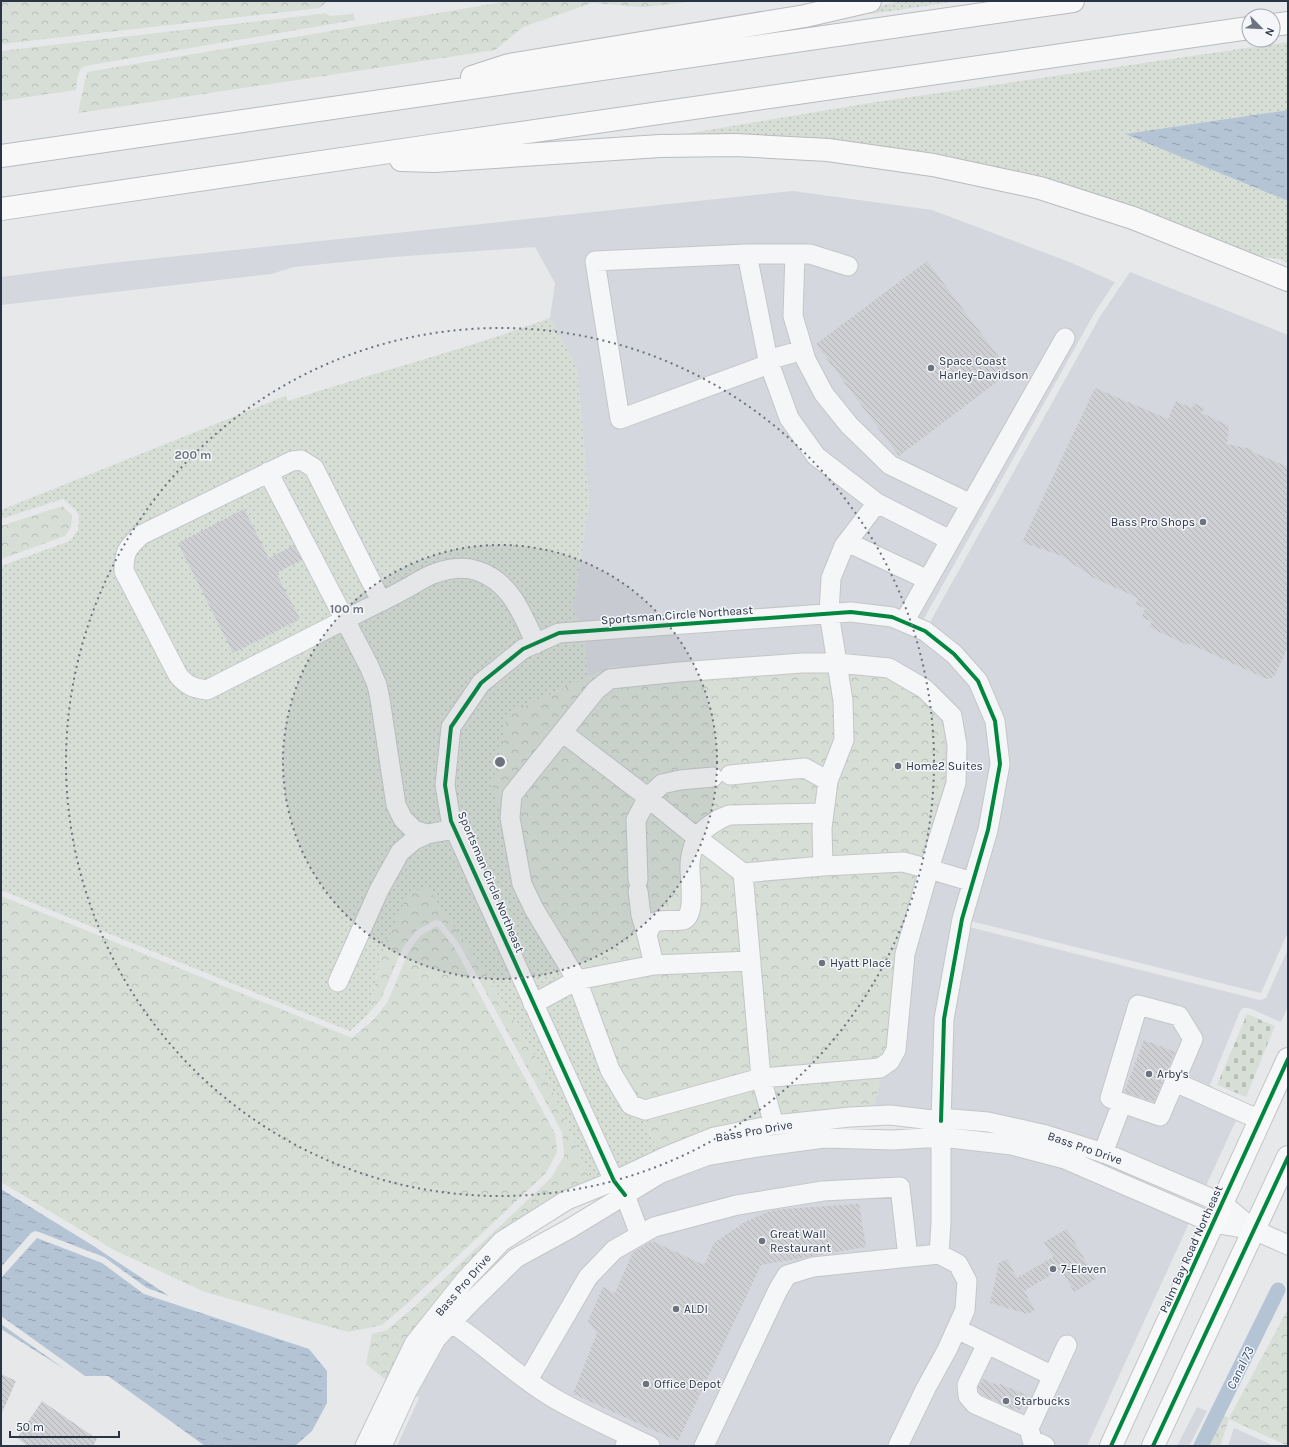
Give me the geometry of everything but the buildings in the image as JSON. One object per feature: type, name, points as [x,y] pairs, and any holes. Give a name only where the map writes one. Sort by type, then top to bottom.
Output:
[{"type":"main road","points":[[415,96],[509,66],[804,16],[870,1]]},
{"type":"main road","points":[[1,156],[1073,1]]},
{"type":"main road","points":[[1,209],[1241,29]]},
{"type":"main road","points":[[346,159],[434,161],[660,146],[736,145],[828,150],[933,165],[1040,188],[1133,218],[1288,280]]},
{"type":"main road","name":"Palm Bay Road Northeast","points":[[1111,1446],[1288,1060]]},
{"type":"main road","points":[[1153,1446],[1288,1157]]},
{"type":"street","points":[[747,254],[768,362],[789,418],[816,456],[877,503],[950,540]]},
{"type":"street","points":[[803,350],[620,419],[595,261],[747,254],[810,254],[848,266]]},
{"type":"street","points":[[795,254],[793,316],[806,360],[824,394],[849,425],[890,465],[971,504]]},
{"type":"street","points":[[904,622],[1065,338]]},
{"type":"street","points":[[381,601],[314,468],[301,460],[292,461],[268,472],[141,536],[130,545],[124,558],[124,571],[170,662],[178,676],[185,684],[196,688],[207,690],[345,620],[435,573],[452,568],[467,568],[494,578],[514,599],[536,644]]},
{"type":"street","points":[[268,472],[369,666],[377,685],[386,732],[396,805],[403,819],[414,830],[427,834]]},
{"type":"street","points":[[823,866],[822,828],[828,781],[844,740],[843,701],[829,613],[831,578],[844,546],[877,503]]},
{"type":"street","points":[[847,542],[928,580]]},
{"type":"street","name":"Sportsman Circle Northeast","points":[[640,1235],[533,1004],[452,821],[445,784],[451,727],[481,683],[523,650],[559,633],[851,612],[892,617],[925,631],[954,654],[978,681],[995,721],[1000,764],[988,830],[962,919],[944,1019],[941,1129],[941,1222],[939,1254]]},
{"type":"street","points":[[802,663],[836,663],[889,668],[925,689],[952,716],[957,745],[956,783],[929,869],[905,954],[896,1050],[890,1061],[880,1068],[761,1078],[645,1110],[631,1105],[610,1070],[577,980],[534,909],[522,884],[510,818],[512,795],[596,690],[610,679],[802,663]]},
{"type":"street","points":[[562,732],[648,797],[696,837],[743,872],[903,862],[973,882]]},
{"type":"street","points":[[654,965],[641,915],[638,885],[636,820],[648,797],[662,784],[680,780],[805,768],[828,781]]},
{"type":"street","points":[[647,935],[652,923],[660,920],[683,920],[688,916],[692,904],[690,863],[696,837],[713,822],[729,815],[824,813]]},
{"type":"street","points":[[338,982],[379,890],[400,852],[414,840],[427,834],[455,829]]},
{"type":"street","points":[[743,872],[761,1078],[774,1125]]},
{"type":"street","points":[[533,1004],[577,980],[654,965],[751,961]]},
{"type":"street","points":[[1138,1005],[1179,1016],[1193,1039],[1160,1116],[1122,1103],[1110,1098],[1138,1005]]},
{"type":"street","points":[[1175,1082],[1260,1120]]},
{"type":"street","points":[[1103,1153],[1122,1103]]},
{"type":"street","name":"Bass Pro Drive","points":[[365,1446],[414,1344],[516,1258],[569,1229],[619,1188],[668,1156],[714,1137],[774,1125],[850,1117],[890,1115],[1065,1159],[1214,1223],[1254,1230]]},
{"type":"street","name":"Bass Pro Drive","points":[[382,1446],[407,1391],[436,1339],[444,1318],[465,1280],[502,1241],[567,1200],[619,1188],[706,1156],[824,1138],[893,1140],[941,1129],[952,1119],[988,1122],[1046,1135],[1103,1153],[1222,1203],[1254,1230]]},
{"type":"street","points":[[528,1380],[588,1277],[614,1250],[654,1226],[737,1205],[823,1191],[900,1186],[908,1257]]},
{"type":"street","points":[[1254,1230],[1288,1245]]},
{"type":"street","points":[[704,1446],[787,1275],[813,1267],[939,1254],[958,1264],[967,1281],[965,1310],[947,1350],[926,1388],[898,1446]]},
{"type":"street","points":[[444,1318],[552,1397],[627,1441],[650,1446]]},
{"type":"street","points":[[957,1329],[1053,1376]]},
{"type":"street","points":[[987,1344],[967,1386],[968,1396],[975,1404],[1029,1428]]},
{"type":"street","points":[[1045,1446],[1032,1440],[1029,1428],[1067,1345]]},
{"type":"shaded area","points":[[793,191],[932,210],[1072,263],[1115,282],[1095,312],[922,622],[892,609],[580,624],[573,609],[589,502],[577,368],[550,318],[555,283],[535,247],[393,257],[294,267],[271,274],[1,305],[1,277],[102,264]]},
{"type":"shaded area","points":[[1130,272],[1288,335],[1288,932],[1261,993],[962,919],[1000,764],[978,681],[925,631],[1101,315]]},
{"type":"shaded area","points":[[852,619],[890,624],[921,638],[948,659],[971,685],[987,722],[991,763],[933,1113],[873,1108],[886,1057],[773,668],[612,666],[588,677],[584,639]]},
{"type":"shaded area","points":[[969,927],[1260,1000],[1266,998],[1288,949],[1288,1006],[1281,1022],[1249,1008],[1243,1008],[1240,1011],[1210,1085],[1212,1088],[1244,1103],[1205,1188],[950,1112],[952,1021]]},
{"type":"shaded area","points":[[942,1144],[1011,1153],[1063,1166],[1190,1221],[1087,1446],[397,1446],[419,1398],[415,1395],[443,1343],[476,1309],[522,1265],[665,1180],[709,1164],[826,1145]]},
{"type":"shaded area","points":[[1197,1407],[1207,1411],[1189,1446],[1177,1446]]},
{"type":"shaded area","points":[[1234,1428],[1274,1446],[1228,1446]]},
{"type":"green space","points":[[1,1],[327,1],[320,8],[1,44]]},
{"type":"green space","points":[[509,1],[699,1],[643,7],[592,3],[523,27],[495,50],[78,113],[87,72]]},
{"type":"green space","points":[[900,1],[959,1],[871,14],[871,8]]},
{"type":"green space","points":[[325,13],[330,16],[353,14],[355,20],[85,66],[80,70],[76,90],[1,101],[1,51]]},
{"type":"green space","points":[[1288,42],[1288,110],[1125,134],[1288,201],[1288,263],[1280,259],[1239,254],[1057,188],[667,137],[870,103],[1247,48],[1281,48],[1281,43]]},
{"type":"green space","points":[[550,318],[577,368],[589,502],[573,609],[580,624],[554,626],[444,723],[444,823],[601,1177],[591,1181],[543,1069],[475,957],[427,888],[381,955],[369,1013],[350,1031],[1,890],[1,566],[70,541],[78,530],[79,516],[76,510],[63,499],[1,519],[1,510],[285,396],[288,401],[452,351]]},
{"type":"green space","points":[[62,506],[72,515],[71,527],[65,536],[1,559],[1,526]]},
{"type":"green space","points":[[584,639],[588,677],[508,714],[533,909],[659,1151],[616,1171],[460,819],[454,785],[459,731],[488,688],[528,656],[561,641]]},
{"type":"green space","points":[[612,666],[900,669],[944,727],[947,836],[873,1108],[659,1151],[533,909],[492,785],[508,714]]},
{"type":"green space","points":[[427,887],[475,957],[543,1069],[591,1181],[496,1236],[387,1381],[366,1364],[372,1334],[387,1330],[415,1306],[551,1178],[564,1156],[562,1132],[460,945],[441,921],[435,920],[416,931],[403,947],[381,999],[369,1013],[381,955],[408,893]]},
{"type":"green space","points":[[1,896],[352,1038],[373,1020],[387,1003],[409,951],[420,936],[437,926],[454,947],[555,1134],[557,1152],[546,1173],[410,1301],[382,1325],[348,1332],[205,1292],[116,1251],[1,1182]]},
{"type":"green space","points":[[1247,1014],[1275,1026],[1246,1097],[1217,1085]]},
{"type":"green space","points":[[1288,1309],[1288,1446],[1229,1419],[1220,1446],[1197,1446],[1215,1411],[1229,1418]]},
{"type":"water","points":[[1288,110],[1288,201],[1125,134]]},
{"type":"water","points":[[1,1189],[92,1245],[169,1296],[147,1288],[104,1257],[35,1231],[31,1233],[1,1267]]},
{"type":"water","points":[[37,1238],[102,1263],[144,1294],[309,1349],[327,1371],[327,1403],[312,1431],[295,1446],[205,1446],[108,1376],[85,1376],[1,1316],[1,1278]]},
{"type":"water","points":[[1,1324],[66,1370],[1,1329]]},
{"type":"waterway","name":"Canal 73","points":[[1201,1446],[1278,1290]]},
{"type":"cycle path","points":[[625,1195],[614,1181],[451,821],[445,785],[451,727],[481,683],[523,649],[559,633],[851,612],[892,617],[925,631],[954,654],[978,681],[995,721],[1000,764],[988,830],[962,919],[944,1019],[941,1121]]},
{"type":"cycle path","points":[[1111,1446],[1288,1059]]},
{"type":"cycle path","points":[[1153,1446],[1288,1157]]},
{"type":"place","name":"Space Coast Harley-Davidson","points":[[931,368]]},
{"type":"place","name":"Bass Pro Shops","points":[[1203,522]]},
{"type":"place","name":"Home2 Suites","points":[[898,766]]},
{"type":"place","name":"Hyatt Place","points":[[822,963]]},
{"type":"place","name":"Arby's","points":[[1149,1074]]},
{"type":"place","name":"Great Wall Restaurant","points":[[762,1241]]},
{"type":"place","name":"7-Eleven","points":[[1053,1269]]},
{"type":"place","name":"ALDI","points":[[676,1309]]},
{"type":"place","name":"Office Depot","points":[[646,1384]]},
{"type":"place","name":"Starbucks","points":[[1006,1401]]}]
